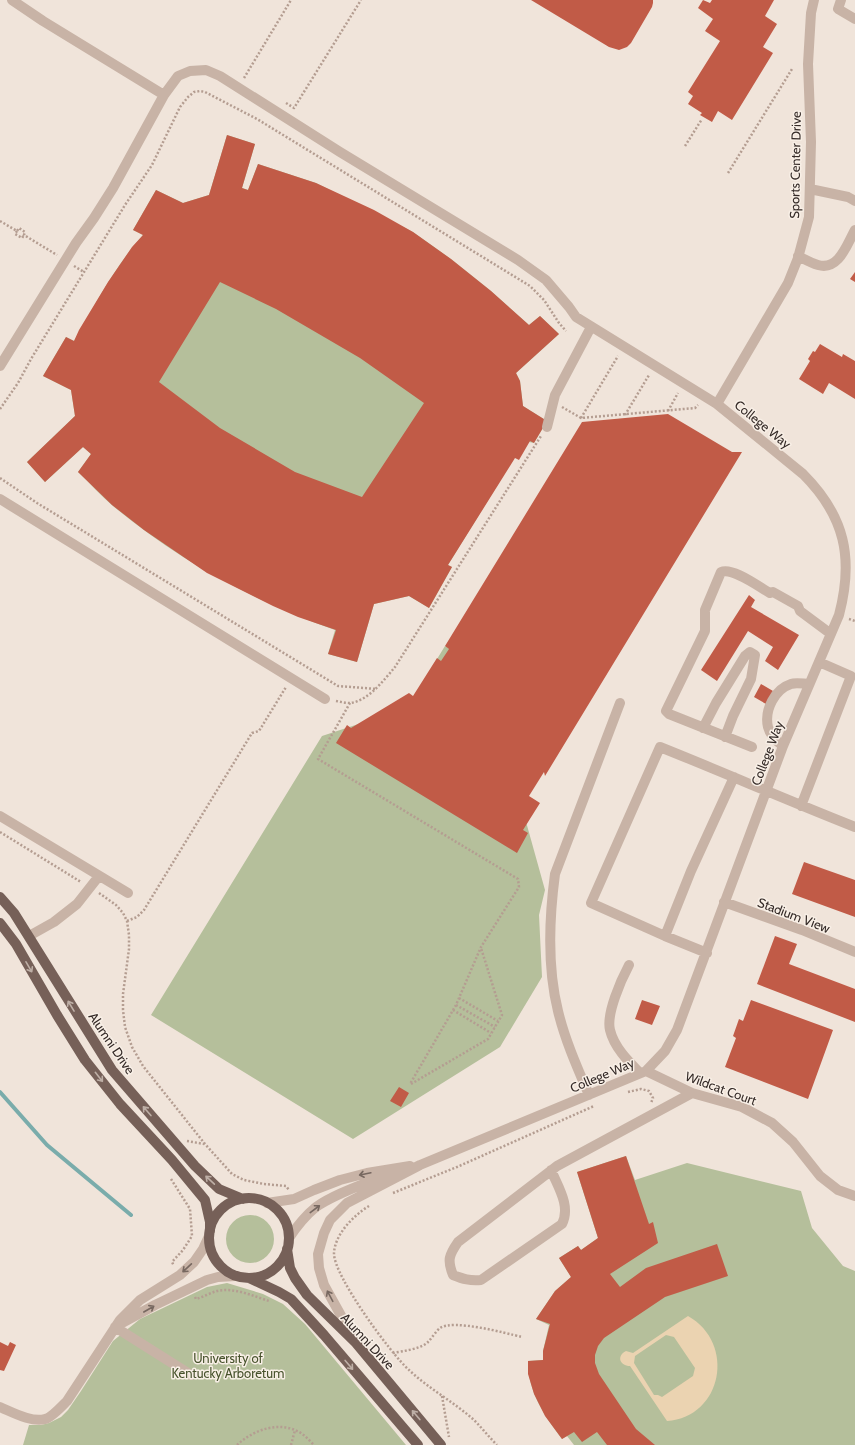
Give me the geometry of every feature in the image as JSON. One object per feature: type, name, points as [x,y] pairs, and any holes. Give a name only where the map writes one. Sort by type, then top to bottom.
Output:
[{"type":"main road","name":"Alumni Drive","points":[[0,897],[14,913],[29,936],[112,1070],[194,1166],[219,1189],[243,1199]]},
{"type":"main road","points":[[0,923],[16,944],[85,1060],[120,1104],[172,1160],[205,1200],[210,1222],[209,1234],[210,1246],[213,1256],[219,1264],[226,1271],[235,1276],[249,1278],[259,1277],[269,1273],[280,1262],[287,1249],[289,1238],[287,1227],[283,1218],[276,1209],[267,1203],[243,1199],[225,1207],[218,1214],[213,1222],[209,1234]]},
{"type":"main road","points":[[16,944],[29,936]]},
{"type":"main road","name":"Alumni Drive","points":[[287,1249],[290,1268],[306,1295],[356,1343],[441,1445]]},
{"type":"main road","points":[[249,1278],[291,1299],[418,1445]]},
{"type":"street","points":[[0,365],[76,243],[113,188],[164,95],[43,21],[12,0]]},
{"type":"street","name":"Sports Center Drive","points":[[717,404],[788,283],[798,256],[809,217],[811,142],[808,64],[811,13],[814,0]]},
{"type":"street","points":[[841,0],[838,9],[855,19]]},
{"type":"street","name":"College Way","points":[[164,95],[178,76],[190,70],[206,70],[220,76],[340,152],[518,260],[546,280],[570,307],[576,317],[717,404],[803,474],[825,499],[837,521],[846,554],[845,593],[839,615],[783,746],[724,902],[707,953],[677,1030],[665,1051],[643,1072],[420,1165],[347,1203],[330,1220],[324,1232],[318,1254],[319,1268],[324,1285],[356,1343]]},
{"type":"street","points":[[810,189],[855,200]]},
{"type":"street","points":[[798,256],[819,265],[830,265],[838,260],[855,230]]},
{"type":"street","points":[[547,426],[555,395],[591,326]]},
{"type":"street","points":[[0,499],[325,699]]},
{"type":"street","points":[[752,748],[669,714],[666,711],[705,631],[705,610],[721,572],[725,570],[741,575],[770,593],[770,597],[794,612],[800,611],[831,634]]},
{"type":"street","points":[[703,728],[716,703],[745,656],[750,652],[755,655],[751,679],[733,716],[725,737]]},
{"type":"street","points":[[801,806],[853,677],[818,662]]},
{"type":"street","points":[[783,746],[773,738],[768,727],[767,715],[771,703],[780,689],[792,683],[809,684]]},
{"type":"street","points":[[590,1095],[569,1049],[558,1011],[551,969],[550,932],[552,894],[555,874],[620,703]]},
{"type":"street","points":[[707,953],[591,903],[660,747],[734,777],[766,792],[855,827]]},
{"type":"street","points":[[665,936],[691,872],[734,777]]},
{"type":"street","points":[[0,816],[128,893]]},
{"type":"street","points":[[29,936],[54,922],[77,904],[99,876]]},
{"type":"street","name":"Stadium View","points":[[724,902],[802,930],[855,952]]},
{"type":"street","points":[[629,965],[618,989],[609,1028],[613,1040],[628,1061],[643,1072]]},
{"type":"street","name":"Wildcat Court","points":[[643,1072],[692,1093],[742,1107],[772,1123],[793,1142],[820,1176],[838,1190],[855,1196]]},
{"type":"street","points":[[551,1170],[566,1206],[565,1218],[562,1224],[481,1280],[467,1280],[454,1275],[449,1265],[450,1254],[458,1242],[551,1170],[576,1154],[692,1093]]},
{"type":"street","name":"College Way","points":[[267,1203],[294,1199],[334,1182],[360,1175],[420,1165]]},
{"type":"street","name":"College Way","points":[[289,1238],[305,1217],[317,1207],[332,1198],[404,1167]]},
{"type":"street","points":[[0,1407],[31,1419],[45,1419],[67,1401],[120,1320],[140,1300],[180,1275],[194,1262],[203,1249],[209,1234]]},
{"type":"street","points":[[115,1327],[155,1305],[207,1280],[218,1277],[235,1276]]},
{"type":"street","points":[[115,1327],[191,1375]]},
{"type":"path","points":[[244,77],[270,37],[291,0]]},
{"type":"path","points":[[294,108],[361,0]]},
{"type":"path","points":[[728,173],[792,69]]},
{"type":"path","points":[[0,409],[18,383],[31,359],[125,205],[152,165],[180,107],[194,92],[200,91],[205,92],[257,118],[530,286],[544,300],[566,331]]},
{"type":"path","points":[[684,146],[702,119]]},
{"type":"path","points":[[0,221],[17,231],[19,228],[25,232],[24,235],[58,256]]},
{"type":"path","points":[[72,265],[84,272]]},
{"type":"path","points":[[581,418],[618,356]]},
{"type":"path","points":[[625,415],[649,374]]},
{"type":"path","points":[[668,411],[679,393]]},
{"type":"path","points":[[554,402],[581,418],[695,408],[698,404]]},
{"type":"path","points":[[325,699],[350,703],[358,701],[377,689],[395,667],[547,426]]},
{"type":"path","points":[[0,478],[37,503],[338,686],[377,689]]},
{"type":"path","points":[[127,921],[137,917],[144,910],[252,733],[260,731],[282,693]]},
{"type":"path","points":[[350,703],[318,759],[518,879],[519,886],[481,947],[456,1005],[410,1084],[488,1039],[502,1015],[481,947]]},
{"type":"path","points":[[0,832],[68,873]]},
{"type":"path","points":[[107,897],[123,913],[127,921],[129,949],[123,994],[123,1010],[125,1028],[132,1047],[148,1072],[205,1144],[232,1174],[244,1180],[286,1186]]},
{"type":"path","points":[[459,998],[498,1021]]},
{"type":"path","points":[[456,1005],[495,1027]]},
{"type":"path","points":[[453,1010],[491,1033]]},
{"type":"path","points":[[623,1093],[640,1089],[649,1091],[653,1098],[650,1106]]},
{"type":"path","points":[[389,1195],[457,1167],[597,1105]]},
{"type":"path","points":[[229,1178],[232,1174]]},
{"type":"path","points":[[370,1205],[359,1212],[348,1223],[338,1239],[334,1253],[336,1266],[374,1328],[408,1370],[474,1420],[497,1445]]},
{"type":"path","points":[[176,1269],[172,1262],[183,1250],[192,1236],[190,1209]]},
{"type":"path","points":[[193,1294],[196,1299],[217,1291],[226,1290],[236,1291],[271,1302],[274,1298]]},
{"type":"path","points":[[393,1353],[412,1350],[427,1344],[440,1328],[451,1325],[461,1325],[522,1337]]},
{"type":"path","points":[[441,1395],[449,1438]]},
{"type":"path","points":[[237,1445],[253,1434],[268,1428],[295,1430],[314,1445]]},
{"type":"path","points":[[291,1445],[295,1430]]},
{"type":"green space","points":[[227,135],[255,144],[242,188],[248,190],[258,164],[316,183],[413,232],[451,259],[491,291],[529,325],[540,316],[559,334],[516,373],[520,381],[523,406],[547,421],[534,443],[529,442],[514,458],[448,565],[452,567],[429,608],[409,596],[374,604],[357,662],[328,654],[335,630],[275,606],[218,578],[191,562],[138,526],[109,502],[78,472],[91,454],[83,447],[45,482],[27,462],[75,416],[71,390],[43,376],[66,337],[74,341],[114,273],[143,235],[133,230],[156,190],[183,203],[209,195]]},
{"type":"green space","points":[[445,646],[509,687],[523,811],[545,890],[539,915],[542,977],[500,1047],[353,1139],[151,1015],[322,736],[407,708]]},
{"type":"green space","points":[[626,1156],[635,1180],[687,1163],[801,1191],[812,1228],[843,1266],[855,1271],[855,1445],[574,1445],[567,1436],[562,1439],[538,1403],[531,1383],[528,1361],[543,1360],[543,1351],[549,1325],[536,1319],[555,1291],[571,1277],[559,1258],[578,1246],[581,1250],[598,1238],[577,1172]]},
{"type":"green space","points":[[245,1215],[255,1215],[267,1222],[274,1234],[274,1244],[267,1256],[255,1263],[245,1263],[237,1259],[230,1252],[226,1244],[226,1234],[230,1226],[237,1219]]},
{"type":"green space","name":"University of Kentucky Arboretum","points":[[227,1283],[263,1294],[283,1304],[305,1324],[406,1445],[23,1445],[29,1425],[49,1423],[61,1417],[68,1410],[81,1391],[113,1341],[140,1319],[207,1287]]},
{"type":"sand","points":[[688,1316],[703,1328],[713,1343],[717,1360],[716,1377],[711,1393],[701,1407],[686,1416],[667,1421],[630,1366],[622,1363],[620,1360],[621,1355],[626,1351],[633,1353]],"holes":[[[666,1335],[674,1337],[695,1368],[693,1376],[662,1397],[654,1395],[634,1363],[635,1356]]]},
{"type":"building","points":[[531,0],[653,0],[653,3],[631,43],[627,47],[619,50],[609,47]]},
{"type":"building","points":[[703,0],[710,3],[712,0],[774,0],[765,16],[777,24],[763,47],[773,53],[732,120],[718,111],[712,122],[700,115],[702,113],[688,104],[693,96],[688,92],[720,41],[705,31],[713,19],[698,8]]},
{"type":"building","points":[[227,135],[255,144],[242,188],[248,190],[258,164],[316,183],[374,210],[413,232],[451,259],[491,291],[529,325],[540,316],[559,334],[516,373],[520,381],[523,406],[547,421],[534,443],[530,441],[519,460],[515,458],[448,565],[452,567],[429,608],[409,596],[374,604],[357,662],[328,654],[336,630],[298,617],[273,606],[207,573],[144,530],[112,505],[78,472],[91,454],[83,447],[45,482],[27,462],[75,416],[71,390],[43,376],[66,337],[74,341],[108,282],[132,247],[143,235],[133,230],[156,190],[183,203],[209,195]],"holes":[[[220,282],[276,309],[360,358],[424,403],[362,497],[295,472],[220,428],[159,382]]]},
{"type":"building","points":[[855,272],[855,282],[850,279]]},
{"type":"building","points":[[820,344],[842,357],[843,354],[855,361],[855,399],[829,383],[823,394],[799,379],[810,361],[808,359]]},
{"type":"building","points":[[668,414],[732,452],[742,452],[545,776],[544,772],[529,796],[540,803],[523,830],[528,833],[517,853],[336,743],[347,725],[351,728],[409,693],[413,696],[437,658],[441,661],[449,649],[445,646],[582,422]]},
{"type":"building","points":[[749,595],[755,600],[751,607],[799,635],[778,670],[765,661],[773,647],[748,631],[717,681],[701,670]]},
{"type":"building","points":[[761,684],[773,691],[766,704],[754,697]]},
{"type":"building","points":[[804,862],[855,880],[855,917],[792,894]]},
{"type":"building","points":[[775,936],[797,944],[789,964],[855,989],[855,1022],[757,984]]},
{"type":"building","points":[[642,1000],[660,1006],[652,1025],[635,1019]]},
{"type":"building","points":[[751,1000],[833,1030],[808,1099],[725,1067],[736,1038],[733,1036],[739,1019],[743,1021]]},
{"type":"building","points":[[399,1087],[409,1093],[401,1107],[390,1101]]},
{"type":"building","points":[[626,1156],[649,1224],[653,1222],[658,1243],[610,1274],[620,1287],[646,1268],[717,1244],[728,1276],[665,1297],[604,1338],[598,1346],[595,1355],[595,1363],[599,1374],[636,1429],[655,1445],[607,1445],[597,1432],[582,1442],[574,1432],[562,1439],[545,1416],[534,1394],[528,1374],[528,1361],[543,1360],[543,1351],[550,1324],[536,1319],[555,1291],[571,1277],[559,1258],[578,1246],[581,1250],[598,1238],[577,1172]]},
{"type":"building","points":[[0,1342],[8,1346],[10,1342],[16,1345],[4,1371],[0,1370]]},
{"type":"waterway","points":[[0,1092],[47,1145],[131,1215]]}]
